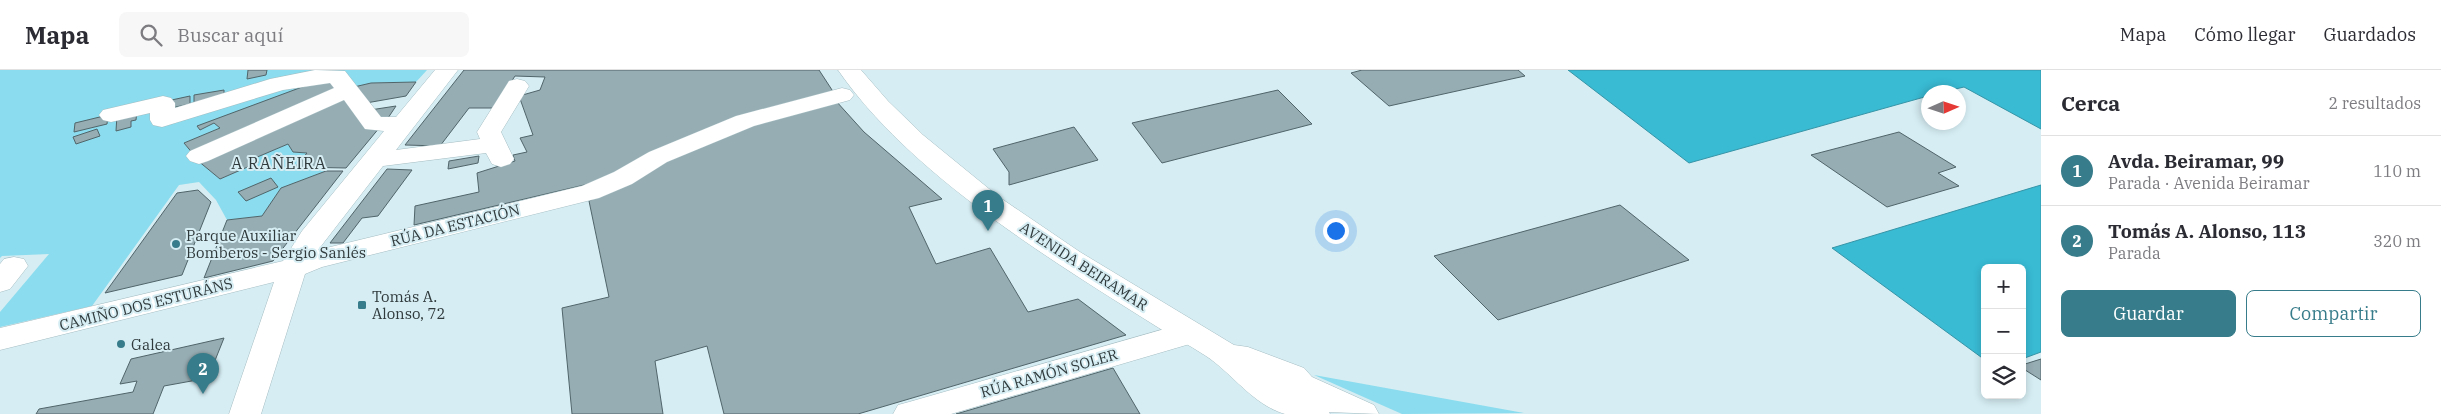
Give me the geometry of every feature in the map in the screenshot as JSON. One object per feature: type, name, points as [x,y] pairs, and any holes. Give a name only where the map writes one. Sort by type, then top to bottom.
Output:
[{"type":"street","points":[[245,414],[292,268],[312,237],[447,70]]},
{"type":"street","points":[[111,115],[163,103],[162,120],[299,78],[332,74],[337,76],[374,124],[403,124]]},
{"type":"street","name":"RÚA DA ESTACIÓN","points":[[292,268],[314,260],[590,192],[623,178],[658,157],[845,82]]},
{"type":"street","name":"AVENIDA BEIRAMAR","points":[[845,82],[881,109],[906,134],[958,178],[1064,253],[1189,333],[1280,382],[1314,414]]},
{"type":"street","points":[[374,160],[498,152],[489,132],[517,86]]},
{"type":"street","points":[[199,156],[348,90]]},
{"type":"street","name":"CAMIÑO DOS ESTURÁNS","points":[[0,339],[292,268]]},
{"type":"street","name":"RÚA RAMÓN SOLER","points":[[909,414],[1189,333]]},
{"type":"street","points":[[1280,382],[1306,379],[1384,414]]},
{"type":"street","name":"AVENIDA BEIRAMAR","points":[[1280,382],[1301,385],[1364,414]]},
{"type":"shaded area","points":[[0,70],[427,70],[416,82],[371,83],[197,126],[200,130],[214,123],[220,128],[184,143],[197,160],[220,179],[259,162],[255,158],[288,144],[293,152],[307,153],[296,166],[325,168],[326,171],[281,188],[262,216],[227,220],[216,200],[199,182],[179,185],[92,306],[0,327],[0,312],[49,254],[2,256],[0,258]]},
{"type":"shaded area","points":[[1568,70],[2041,70],[2041,129],[1966,88],[1966,85],[1921,85],[1921,98],[1689,163]]},
{"type":"shaded area","points":[[2041,185],[2041,352],[2026,358],[2026,264],[1981,264],[1981,357],[1832,248]]},
{"type":"shaded area","points":[[1314,375],[1524,413],[1402,414]]},
{"type":"building","points":[[248,70],[267,70],[266,75],[247,79]]},
{"type":"building","points":[[464,70],[819,70],[834,93],[614,178],[414,225],[415,206],[479,192],[477,173],[515,161],[513,155],[527,152],[520,138],[533,135],[519,96],[540,90],[545,77],[515,76],[494,108],[469,108],[440,146],[405,145]]},
{"type":"building","points":[[1362,70],[1518,70],[1525,76],[1389,106],[1351,73]]},
{"type":"building","points":[[329,77],[343,90],[194,155],[184,143],[220,128],[214,123],[200,130],[197,126]]},
{"type":"building","points":[[416,82],[406,96],[366,103],[354,87],[371,83]]},
{"type":"building","points":[[224,90],[224,95],[194,104],[194,95]]},
{"type":"building","points":[[1278,90],[1312,124],[1162,163],[1132,123]]},
{"type":"building","points":[[344,95],[380,127],[346,168],[295,167],[307,153],[293,152],[288,144],[255,158],[259,162],[220,179],[197,160]]},
{"type":"building","points":[[190,96],[190,104],[166,109],[167,101]]},
{"type":"building","points":[[836,101],[864,132],[942,199],[909,207],[936,264],[990,248],[1028,312],[1078,299],[1126,335],[858,414],[724,414],[707,346],[655,361],[663,414],[572,414],[562,308],[609,297],[589,201],[663,162],[748,125]]},
{"type":"building","points":[[396,106],[386,121],[370,110]]},
{"type":"building","points":[[137,110],[136,120],[131,121],[131,127],[116,131],[117,115]]},
{"type":"building","points":[[108,115],[107,124],[74,132],[75,123]]},
{"type":"building","points":[[1074,127],[1098,160],[1009,185],[1009,172],[993,149]]},
{"type":"building","points":[[97,129],[100,136],[76,144],[73,137]]},
{"type":"building","points":[[1899,132],[1956,167],[1938,173],[1959,186],[1887,207],[1811,155]]},
{"type":"building","points":[[479,156],[478,163],[448,169],[449,161]]},
{"type":"building","points":[[387,169],[412,170],[378,216],[362,218],[343,243],[330,243]]},
{"type":"building","points":[[326,171],[343,171],[273,261],[204,278],[227,220],[262,216],[281,188]]},
{"type":"building","points":[[271,178],[278,187],[246,201],[238,192]]},
{"type":"building","points":[[198,190],[211,202],[182,275],[105,293],[177,193]]},
{"type":"building","points":[[1620,205],[1689,260],[1498,320],[1434,256]]},
{"type":"building","points":[[224,338],[208,378],[164,386],[153,414],[36,414],[39,409],[133,392],[137,381],[120,384],[131,359]]},
{"type":"building","points":[[2041,359],[2041,380],[2026,371],[2026,364]]},
{"type":"building","points":[[1113,368],[1140,414],[956,414]]},
{"type":"place","name":"Avda. Beiramar, 99","points":[[988,231]]},
{"type":"place","name":"Parque Auxiliar Bomberos - Sergio Sanlés","points":[[176,244]]},
{"type":"place","name":"Tomás A. Alonso, 72","points":[[362,305]]},
{"type":"place","name":"Galea","points":[[121,344]]},
{"type":"place","name":"Tomás A. Alonso, 113","points":[[203,394]]},
{"type":"district","name":"A RAÑEIRA","points":[[279,163]]}]
